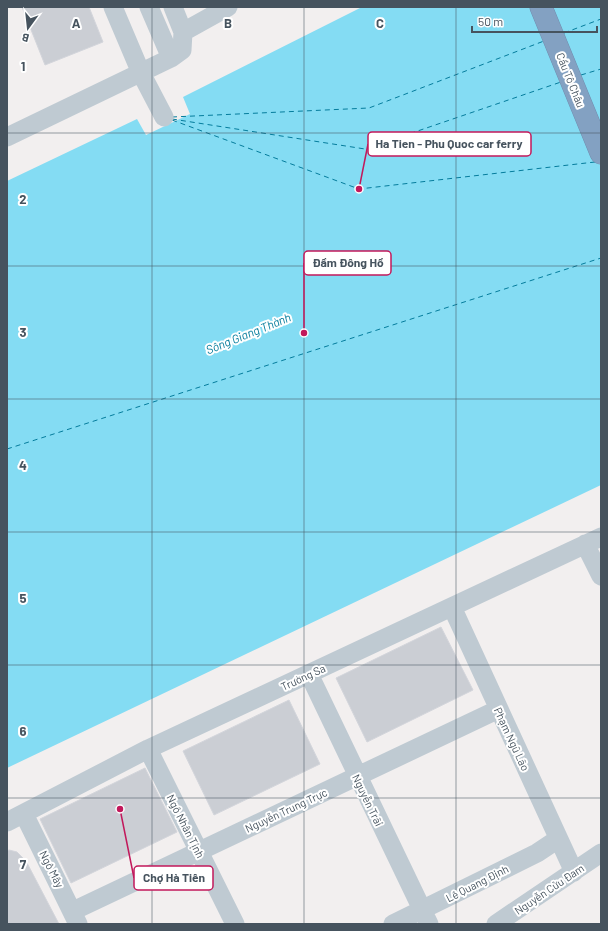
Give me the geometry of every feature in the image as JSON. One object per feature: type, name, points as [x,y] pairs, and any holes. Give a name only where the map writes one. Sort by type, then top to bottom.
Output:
[{"type":"highway","name":"Cầu Tô Châu","points":[[541,7],[601,153]]},
{"type":"street","points":[[113,7],[141,73],[164,117]]},
{"type":"street","points":[[149,7],[171,58]]},
{"type":"street","points":[[7,136],[141,73],[171,58],[182,50],[183,32],[174,7]]},
{"type":"street","points":[[183,32],[228,7]]},
{"type":"street","points":[[593,540],[601,576]]},
{"type":"street","name":"Trường Sa","points":[[7,822],[148,749],[593,540]]},
{"type":"street","name":"Phạm Ngũ Lão","points":[[452,607],[574,872]]},
{"type":"street","name":"Nguyễn Trãi","points":[[309,674],[426,917]]},
{"type":"street","name":"Nguyễn Trung Trực","points":[[76,917],[199,851],[499,710]]},
{"type":"street","name":"Ngô Nhân Tịnh","points":[[148,749],[235,924]]},
{"type":"street","name":"Ngô Mây","points":[[24,814],[76,917]]},
{"type":"street","name":"Lê Quang Định","points":[[393,924],[426,917],[537,853],[558,839]]},
{"type":"street","name":"Nguyễn Cửu Đam","points":[[496,924],[601,853]]},
{"type":"water","name":"Sông Giang Thành","points":[[362,7],[601,7],[601,485],[7,768],[7,181],[137,119],[146,135],[190,114],[183,97]]},
{"type":"building","points":[[22,7],[89,7],[103,42],[45,65]]},
{"type":"building","points":[[441,627],[473,690],[367,742],[336,678]]},
{"type":"building","points":[[289,700],[320,764],[214,815],[183,751]]},
{"type":"building","points":[[145,768],[177,832],[71,883],[40,819]]},
{"type":"building","points":[[7,851],[17,852],[26,861],[59,924],[7,924]]},
{"type":"ferry route","points":[[564,33],[601,19]]},
{"type":"ferry route","points":[[172,117],[369,108],[544,41]]},
{"type":"ferry route","points":[[581,75],[601,69]]},
{"type":"ferry route","points":[[172,119],[365,149],[561,82]]},
{"type":"ferry route","points":[[172,120],[359,189],[595,162]]},
{"type":"ferry route","points":[[7,449],[601,258]]},
{"type":"place","name":"Ha Tien - Phu Quoc car ferry","points":[[359,189]]},
{"type":"place","name":"Đầm Đông Hồ","points":[[304,333]]},
{"type":"place","name":"Chợ Hà Tiên","points":[[120,809]]}]
